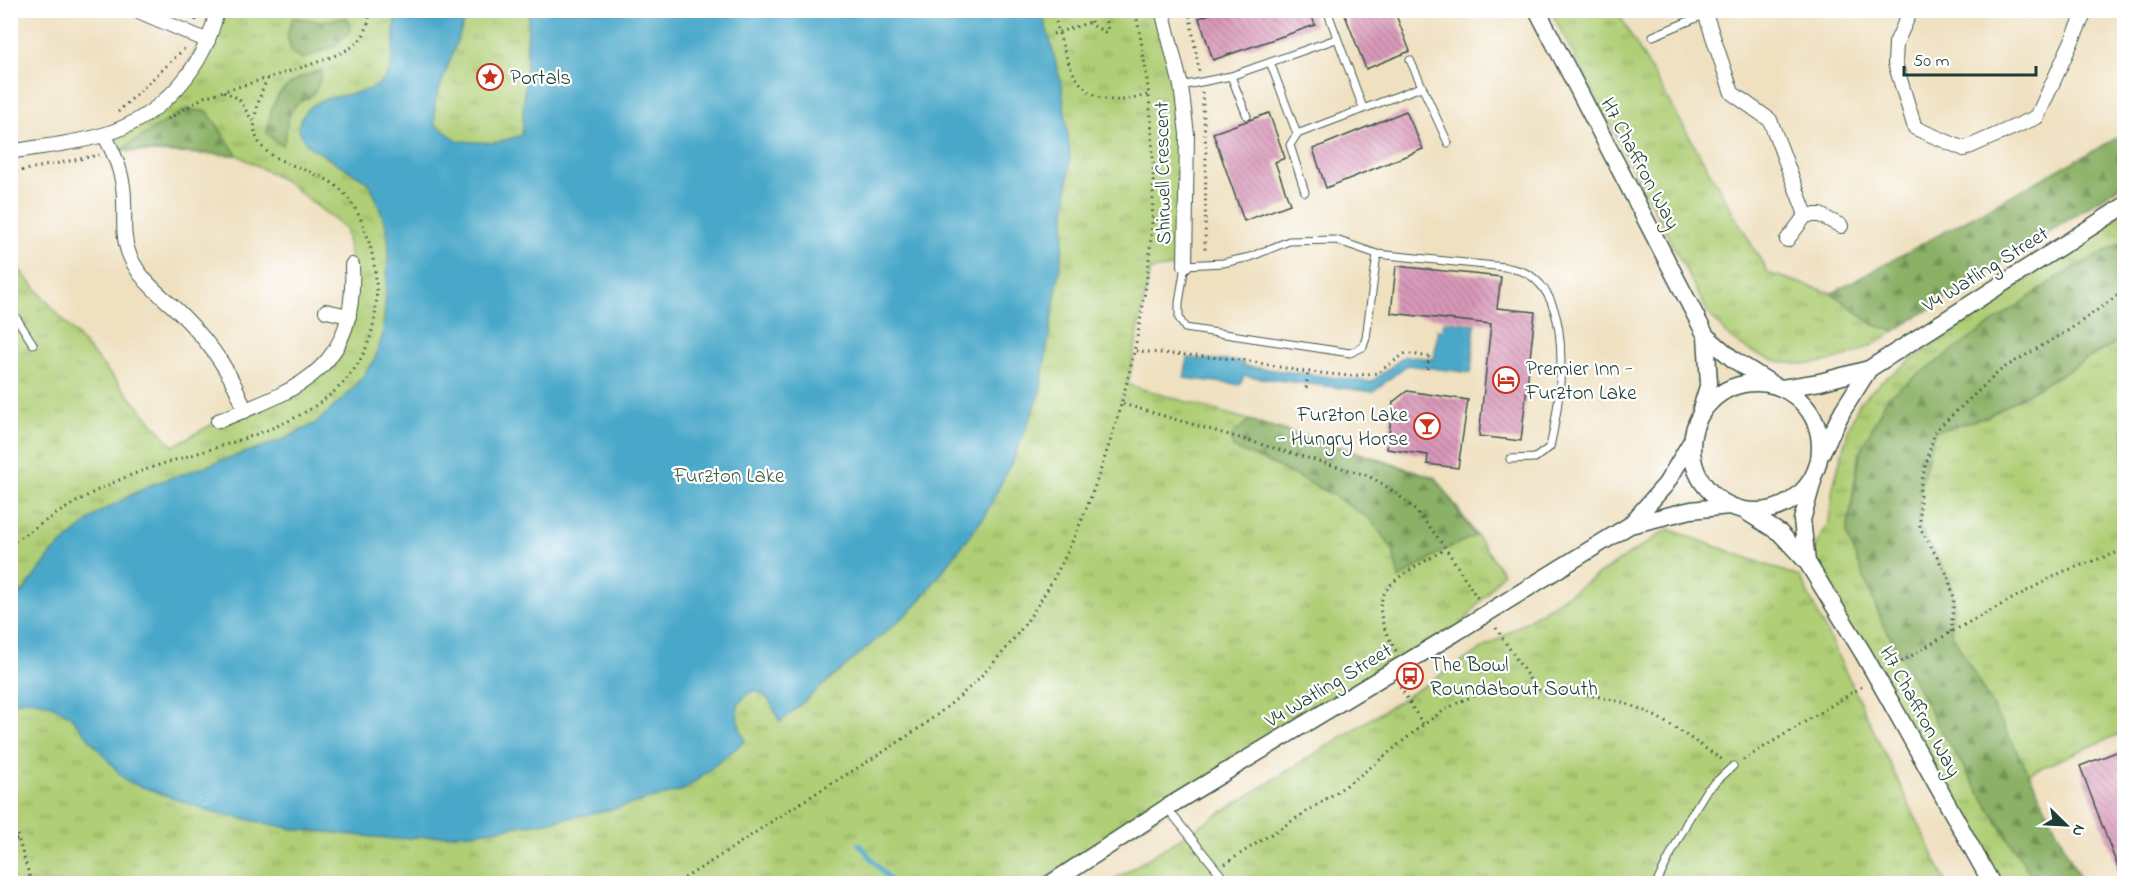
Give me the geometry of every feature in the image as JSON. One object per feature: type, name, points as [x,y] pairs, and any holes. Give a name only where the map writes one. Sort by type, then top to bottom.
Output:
[{"type":"street","points":[[136,10],[201,38]]},
{"type":"street","points":[[10,152],[104,135],[139,119],[171,95],[189,77],[201,38],[217,10]]},
{"type":"street","name":"Shirwell Crescent","points":[[1162,10],[1181,86],[1186,134],[1185,265]]},
{"type":"street","name":"H7 Chaffron Way","points":[[1537,10],[1706,336],[1734,360],[1778,387]]},
{"type":"street","points":[[1911,10],[1896,43],[1895,63],[1915,128],[1964,149],[2037,117],[2086,10]]},
{"type":"street","points":[[1708,12],[1732,93],[1770,120],[1806,215]]},
{"type":"street","points":[[104,135],[114,152],[124,196],[124,231],[129,254],[141,276],[156,294],[182,315],[208,343],[228,371],[245,411]]},
{"type":"street","name":"V4 Watling Street","points":[[1778,387],[1820,382],[1869,369],[2124,206]]},
{"type":"street","points":[[1806,215],[1820,215],[1841,226]]},
{"type":"street","points":[[1787,240],[1806,215]]},
{"type":"street","points":[[218,422],[281,397],[317,372],[330,359],[344,337],[349,316],[353,289],[352,265]]},
{"type":"street","points":[[326,311],[349,316]]},
{"type":"street","name":"H7 Chaffron Way","points":[[1699,417],[1709,383],[1706,336]]},
{"type":"street","name":"V4 Watling Street","points":[[1817,464],[1843,410],[1869,369]]},
{"type":"street","points":[[1752,383],[1778,387],[1799,400],[1812,416],[1819,436],[1817,464],[1807,486],[1794,499],[1762,512],[1737,508],[1713,495],[1700,480],[1693,462],[1691,442],[1699,417],[1712,400],[1731,388],[1752,383]]},
{"type":"street","name":"V4 Watling Street","points":[[1050,884],[1166,808],[1404,665],[1630,525],[1666,484],[1691,442]]},
{"type":"street","name":"H7 Chaffron Way","points":[[1808,562],[1802,520],[1817,464]]},
{"type":"street","name":"H7 Chaffron Way","points":[[1737,508],[1780,532],[1808,562],[1863,653],[1992,884]]},
{"type":"street","name":"V4 Watling Street","points":[[1630,525],[1691,510],[1737,508]]},
{"type":"lane","points":[[1327,10],[1363,108]]},
{"type":"lane","points":[[1653,36],[1708,12]]},
{"type":"lane","points":[[1181,86],[1231,76],[1336,39]]},
{"type":"lane","points":[[1410,60],[1448,143]]},
{"type":"lane","points":[[1270,62],[1297,134]]},
{"type":"lane","points":[[1231,76],[1247,116]]},
{"type":"lane","points":[[1305,192],[1290,145],[1297,134],[1421,87]]},
{"type":"lane","points":[[1377,254],[1366,338],[1363,347],[1350,353],[1185,328],[1179,318],[1185,265],[1224,263],[1289,242],[1336,240],[1377,254],[1505,267],[1524,272],[1534,278],[1546,291],[1556,313],[1561,342],[1554,428],[1550,447],[1535,458],[1510,459]]},
{"type":"lane","points":[[10,308],[33,344]]},
{"type":"lane","points":[[1656,884],[1687,822],[1706,791],[1733,766]]},
{"type":"lane","points":[[1166,808],[1217,870],[1224,882],[1282,884]]},
{"type":"path","points":[[121,128],[116,114],[185,49],[201,38],[196,10]]},
{"type":"path","points":[[166,120],[204,96],[268,78],[332,55],[358,42],[369,24],[370,10]]},
{"type":"path","points":[[1053,10],[1070,68],[1095,98],[1116,102],[1150,94]]},
{"type":"path","points":[[1094,10],[1091,22],[1095,28],[1105,32],[1108,30],[1107,17],[1103,10]]},
{"type":"path","points":[[1107,17],[1125,10]]},
{"type":"path","points":[[674,884],[897,744],[950,707],[1009,646],[1039,605],[1072,547],[1123,404],[1136,351],[1150,270],[1154,219],[1150,94],[1135,10]]},
{"type":"path","points":[[1053,34],[1091,22]]},
{"type":"path","points":[[10,544],[53,516],[124,478],[270,429],[314,408],[337,390],[363,356],[373,329],[376,304],[370,237],[356,209],[342,190],[306,169],[271,157],[257,141],[254,123],[261,91],[268,78]]},
{"type":"path","points":[[222,90],[239,99],[254,123]]},
{"type":"path","points":[[10,173],[114,152]]},
{"type":"path","points":[[1951,632],[1954,598],[1951,587],[1920,528],[1920,487],[1935,431],[2002,369],[2069,330],[2124,291]]},
{"type":"path","points":[[1136,351],[1244,360],[1308,372],[1350,376],[1377,373],[1406,353],[1429,357],[1427,371]]},
{"type":"path","points":[[1306,388],[1308,372]]},
{"type":"path","points":[[1123,404],[1366,475],[1404,497],[1423,517],[1484,609]]},
{"type":"path","points":[[1404,665],[1381,624],[1378,611],[1380,602],[1384,592],[1399,579],[1445,549]]},
{"type":"path","points":[[1882,675],[1951,632],[2062,572],[2124,550]]},
{"type":"path","points":[[1491,619],[1536,689]]},
{"type":"path","points":[[1196,884],[1357,778],[1424,726],[1466,700],[1505,690],[1536,689],[1607,699],[1646,711],[1733,766],[1872,681]]},
{"type":"path","points":[[1400,687],[1424,726]]},
{"type":"path","points":[[10,812],[32,884]]},
{"type":"path","points":[[10,841],[18,839]]},
{"type":"path","points":[[10,856],[19,884]]},
{"type":"green space","name":"Furzton Lake","points":[[217,11],[1162,11],[1181,86],[1185,265],[1150,270],[1128,385],[1329,443],[1436,478],[1503,573],[1455,633],[1050,883],[11,883],[10,259],[173,446],[218,421],[281,397],[344,337],[352,265],[345,228],[285,181],[237,155],[119,151],[104,135],[171,95]]},
{"type":"green space","points":[[1551,11],[1617,11],[1768,273],[1832,293],[1874,325],[1895,331],[1877,343],[1837,359],[1796,364],[1776,361],[1756,354],[1729,336],[1708,313]]},
{"type":"green space","points":[[293,18],[319,21],[347,18],[351,30],[333,47],[303,59],[292,53],[287,35]]},
{"type":"green space","points":[[322,70],[314,92],[292,109],[283,145],[275,141],[267,133],[276,98],[289,84]]},
{"type":"green space","points":[[186,109],[208,112],[237,155],[120,150]]},
{"type":"green space","points":[[2124,134],[2124,184],[1895,331],[1874,325],[1832,293]]},
{"type":"green space","points":[[2124,211],[2124,241],[2057,278],[1859,452],[1847,535],[1881,619],[1938,726],[2036,883],[1992,883],[1807,562],[1829,521],[1833,487],[1849,427],[1860,402],[1882,381]]},
{"type":"green space","points":[[2124,241],[2124,338],[1986,417],[1935,431],[1920,487],[1920,528],[1948,576],[1954,598],[1951,632],[2029,773],[2082,883],[2036,883],[1938,726],[1881,619],[1847,535],[1860,452],[1888,396],[2057,278]]},
{"type":"green space","points":[[2124,338],[2124,732],[2029,773],[1951,632],[1954,598],[1948,576],[1920,528],[1920,487],[1935,431],[1986,417]]},
{"type":"green space","points":[[1249,420],[1436,478],[1475,536],[1445,549],[1399,579],[1393,550],[1372,521],[1333,495],[1274,465],[1233,448],[1231,436]]},
{"type":"green space","points":[[1668,529],[1800,577],[1947,883],[1107,884],[1527,621]]},
{"type":"water","name":"Furzton Lake","points":[[395,11],[479,11],[466,17],[435,101],[435,124],[458,141],[495,143],[522,135],[529,11],[1042,11],[1062,86],[1070,154],[1063,248],[1040,393],[1014,458],[984,517],[916,606],[780,722],[768,698],[755,690],[747,695],[738,706],[737,712],[745,741],[684,790],[609,810],[473,833],[395,839],[293,829],[212,812],[126,781],[70,716],[42,702],[26,700],[11,704],[11,607],[53,552],[98,513],[150,485],[282,440],[316,423],[351,391],[374,361],[383,334],[389,248],[387,228],[371,186],[362,178],[310,147],[301,136],[298,126],[306,112],[316,103],[363,91],[382,81],[389,71],[392,58]]},
{"type":"water","points":[[1444,321],[1475,324],[1471,373],[1407,365],[1373,392],[1244,376],[1240,385],[1184,378],[1188,358],[1243,362],[1243,366],[1371,382],[1405,356],[1434,359],[1438,329],[1443,329]]},
{"type":"building","points":[[1221,10],[1310,10],[1315,25],[1213,60],[1199,18]]},
{"type":"building","points":[[1343,10],[1394,10],[1410,51],[1366,69]]},
{"type":"building","points":[[1406,111],[1423,149],[1326,188],[1313,149]]},
{"type":"building","points":[[1269,113],[1285,158],[1275,162],[1290,204],[1244,221],[1213,133]]},
{"type":"building","name":"Premier Inn - Furzton Lake","points":[[1396,266],[1501,277],[1497,308],[1535,312],[1521,441],[1479,436],[1491,324],[1391,313]]},
{"type":"building","name":"Furzton Lake - Hungry Horse","points":[[1407,391],[1468,400],[1458,468],[1427,464],[1428,455],[1387,449],[1393,402]]},
{"type":"building","points":[[2124,749],[2124,884],[2080,766]]},
{"type":"waterway","points":[[859,844],[893,884]]},
{"type":"place","name":"Portals","points":[[490,77]]},
{"type":"place","name":"Premier Inn - Furzton Lake","points":[[1506,380]]},
{"type":"place","name":"Furzton Lake - Hungry Horse","points":[[1427,426]]},
{"type":"place","name":"The Bowl Roundabout South","points":[[1410,676]]}]
